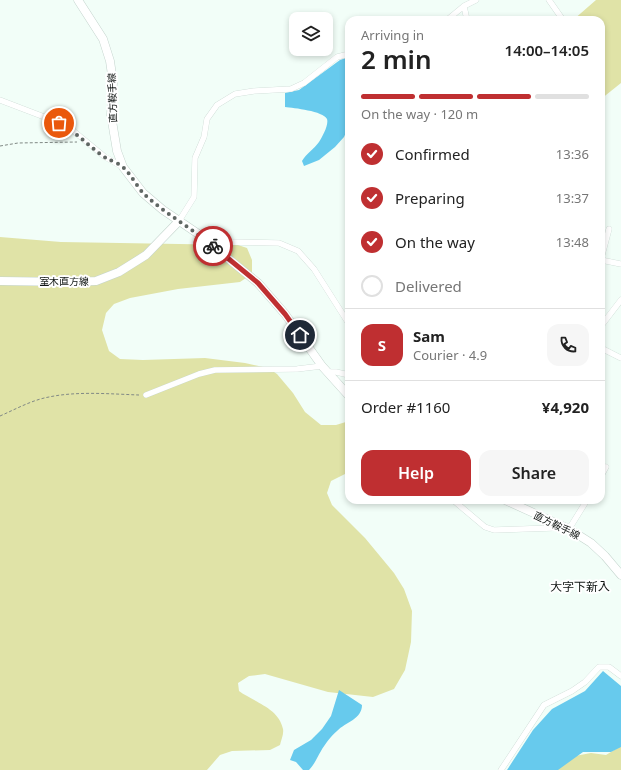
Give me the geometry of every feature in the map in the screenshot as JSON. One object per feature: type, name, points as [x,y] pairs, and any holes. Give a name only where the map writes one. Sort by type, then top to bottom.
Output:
[{"type":"main road","name":"直方鞍手線","points":[[78,0],[103,38],[110,61],[113,82],[111,115],[117,151],[123,167],[143,193],[197,233],[258,283],[285,314],[325,369],[345,392]]},
{"type":"main road","name":"室木直方線","points":[[0,281],[96,281],[119,272],[146,255],[179,221]]},
{"type":"main road","name":"直方鞍手線","points":[[514,504],[569,529],[591,543],[605,556],[621,575]]},
{"type":"street","points":[[452,16],[464,6],[476,0]]},
{"type":"street","points":[[549,0],[560,16]]},
{"type":"street","points":[[464,6],[466,16]]},
{"type":"street","points":[[179,221],[194,196],[195,158],[204,137],[207,119],[217,105],[235,94],[254,91],[291,89],[304,83],[337,57],[345,55]]},
{"type":"street","points":[[0,100],[71,129],[105,157],[123,167]]},
{"type":"street","points":[[605,244],[609,229]]},
{"type":"street","points":[[221,252],[228,242],[279,243],[298,251],[314,269],[345,318]]},
{"type":"street","points":[[605,260],[621,264]]},
{"type":"street","points":[[605,321],[621,300]]},
{"type":"street","points":[[605,350],[621,358]]},
{"type":"street","points":[[146,395],[199,374],[215,370],[325,369],[345,374]]},
{"type":"street","points":[[458,504],[485,527],[494,530],[553,528],[559,525]]},
{"type":"street","points":[[569,529],[585,504]]},
{"type":"street","points":[[501,770],[544,705],[572,691],[585,682],[599,667],[609,666],[621,676]]},
{"type":"path","points":[[0,146],[18,143],[85,142]]},
{"type":"path","points":[[0,416],[25,404],[49,397],[72,394],[146,395]]},
{"type":"green space","points":[[596,0],[621,0],[621,83],[605,96],[605,16],[578,16]]},
{"type":"green space","points":[[0,237],[61,242],[238,245],[247,248],[252,260],[252,274],[240,282],[178,289],[130,298],[114,304],[106,313],[102,330],[109,351],[120,359],[143,360],[205,358],[245,363],[268,368],[277,374],[293,393],[305,412],[321,425],[336,425],[345,422],[345,474],[331,481],[327,493],[332,505],[365,538],[394,573],[404,589],[412,611],[411,642],[405,670],[394,689],[373,697],[328,692],[265,674],[249,676],[238,683],[239,691],[265,706],[277,716],[283,729],[280,745],[270,750],[232,751],[220,755],[207,770],[0,770]]},
{"type":"green space","points":[[621,746],[621,770],[554,770],[564,758],[591,753],[606,755]]},
{"type":"water","points":[[345,58],[345,135],[335,147],[319,160],[304,166],[302,161],[319,142],[326,128],[327,119],[324,116],[314,112],[285,107],[285,93],[299,90],[340,60]]},
{"type":"water","points":[[603,671],[621,686],[621,747],[611,752],[583,752],[558,770],[507,770],[533,730],[552,709],[585,691]]},
{"type":"water","points":[[339,690],[362,705],[361,710],[353,720],[330,738],[309,770],[303,770],[296,762],[290,760],[294,750],[311,740],[322,729],[331,716]]},
{"type":"way so far","points":[[59,123],[71,129],[87,144],[105,157],[123,167],[143,193],[163,210],[197,233],[213,246]]},
{"type":"district","name":"大字下新入","points":[[580,587]]},
{"type":"route","points":[[213,246],[258,283],[285,314],[300,335]]}]
